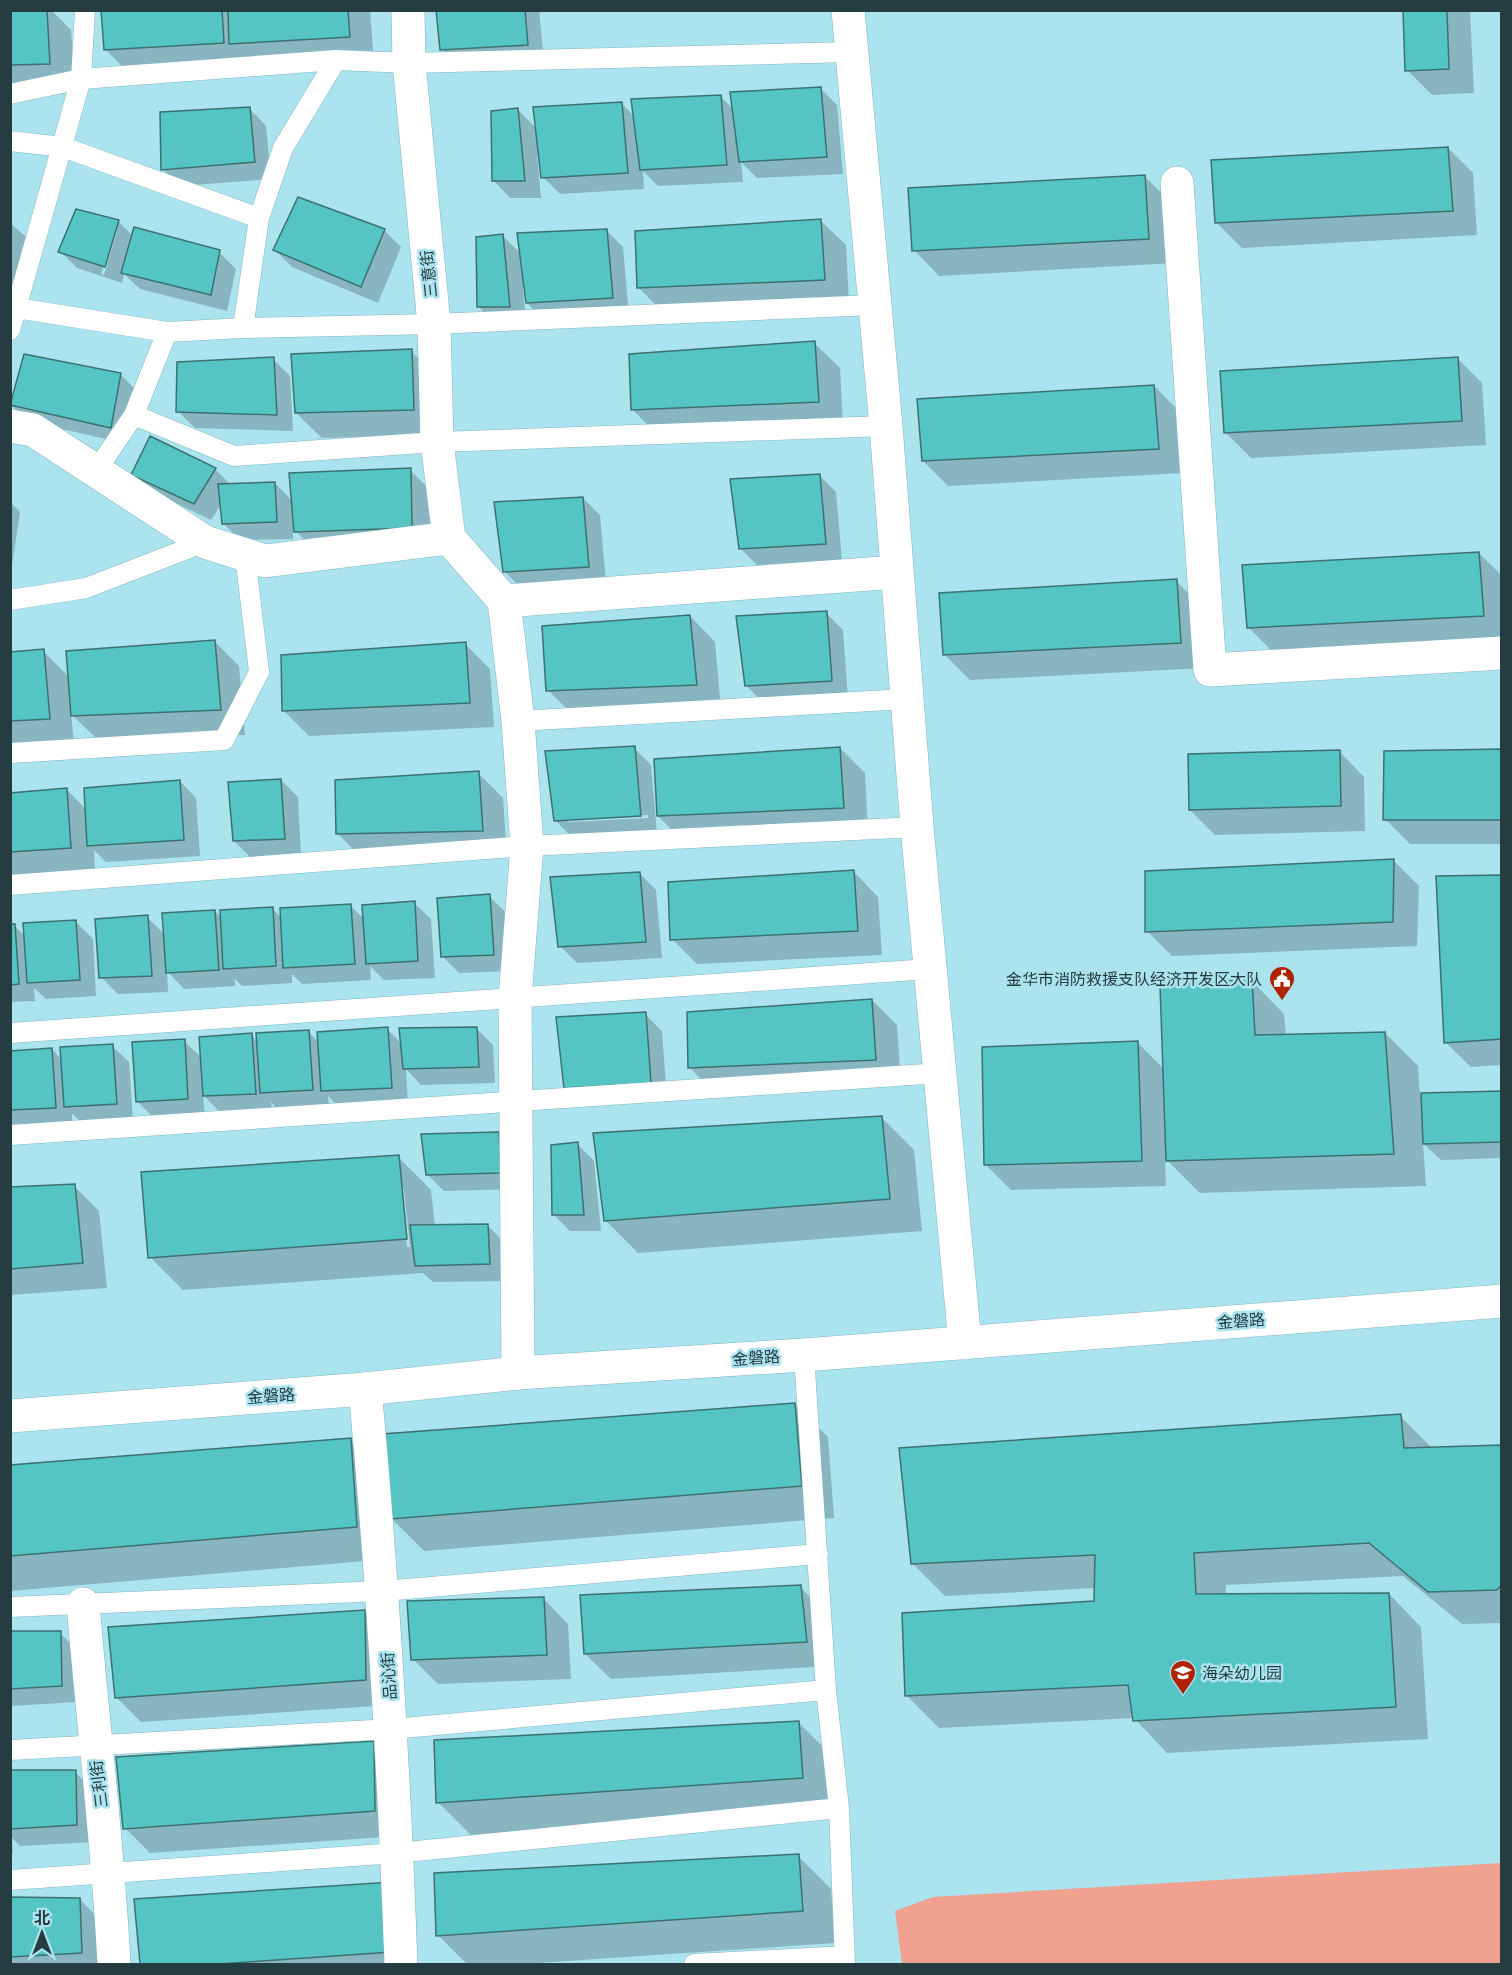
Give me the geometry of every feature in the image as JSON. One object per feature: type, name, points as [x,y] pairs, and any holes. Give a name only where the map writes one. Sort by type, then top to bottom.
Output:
[{"type":"street","name":"三意街","points":[[408,10],[409,63],[434,324],[437,442],[449,538]]},
{"type":"street","points":[[848,10],[850,52],[886,426],[929,969],[941,1073],[965,1343]]},
{"type":"street","points":[[1177,183],[1210,670],[1502,653]]},
{"type":"street","points":[[10,426],[33,430],[205,542],[265,561],[449,538],[504,601],[518,721],[527,846],[515,998],[518,1373]]},
{"type":"street","points":[[504,601],[897,572]]},
{"type":"street","name":"金磐路","points":[[10,1416],[365,1389],[518,1373],[804,1355],[1502,1301]]},
{"type":"street","name":"品沁街","points":[[365,1389],[383,1591],[392,1729],[401,1965]]},
{"type":"street","name":"三利街","points":[[83,1604],[94,1744],[110,1872],[114,1965]]},
{"type":"lane","points":[[10,330],[14,307],[63,147],[81,79],[85,10]]},
{"type":"lane","points":[[10,94],[81,79],[336,60],[409,63],[850,52]]},
{"type":"lane","points":[[243,328],[259,218],[283,148],[336,60]]},
{"type":"lane","points":[[10,141],[63,147],[259,218]]},
{"type":"lane","points":[[14,307],[167,332],[434,324],[874,305]]},
{"type":"lane","points":[[96,471],[134,415],[167,332]]},
{"type":"lane","points":[[134,415],[234,456],[437,442],[886,426]]},
{"type":"lane","points":[[16,597],[86,588],[205,542]]},
{"type":"lane","points":[[10,753],[224,740],[259,672],[245,555]]},
{"type":"lane","points":[[518,721],[906,699]]},
{"type":"lane","points":[[10,885],[527,846],[917,827]]},
{"type":"lane","points":[[10,1033],[929,969]]},
{"type":"lane","points":[[10,1135],[941,1073]]},
{"type":"lane","points":[[694,1965],[845,1960],[838,1808],[826,1690],[804,1355]]},
{"type":"lane","points":[[10,1607],[383,1591],[818,1554]]},
{"type":"lane","points":[[10,1750],[392,1729],[826,1690]]},
{"type":"lane","points":[[10,1880],[397,1853],[838,1808]]},
{"type":"shaded area","points":[[1501,1863],[1501,1964],[902,1964],[895,1911],[933,1897]]},
{"type":"building","points":[[10,10],[47,10],[50,64],[10,65]]},
{"type":"building","points":[[101,10],[222,10],[224,43],[104,50]]},
{"type":"building","points":[[228,10],[348,10],[350,37],[229,44]]},
{"type":"building","points":[[436,10],[525,10],[528,45],[440,50]]},
{"type":"building","points":[[1403,10],[1447,10],[1449,69],[1405,71]]},
{"type":"building","points":[[821,87],[827,157],[739,162],[730,92]]},
{"type":"building","points":[[721,95],[727,165],[640,170],[631,99]]},
{"type":"building","points":[[622,102],[628,173],[541,178],[533,107]]},
{"type":"building","points":[[250,107],[255,162],[161,170],[160,112]]},
{"type":"building","points":[[518,108],[525,181],[492,181],[491,111]]},
{"type":"building","points":[[1448,147],[1453,211],[1215,223],[1211,160]]},
{"type":"building","points":[[1145,175],[1149,239],[912,251],[908,188]]},
{"type":"building","points":[[298,197],[385,229],[361,287],[273,250]]},
{"type":"building","points":[[76,209],[119,220],[105,267],[58,252]]},
{"type":"building","points":[[821,219],[825,280],[637,288],[635,231]]},
{"type":"building","points":[[134,227],[220,250],[211,295],[121,273]]},
{"type":"building","points":[[607,229],[613,298],[526,303],[517,233]]},
{"type":"building","points":[[503,234],[510,307],[477,307],[476,237]]},
{"type":"building","points":[[815,341],[819,402],[631,410],[629,354]]},
{"type":"building","points":[[412,349],[414,410],[295,413],[291,354]]},
{"type":"building","points":[[24,354],[121,373],[111,428],[10,405]]},
{"type":"building","points":[[274,357],[277,415],[176,412],[177,362]]},
{"type":"building","points":[[1458,357],[1462,421],[1224,433],[1220,371]]},
{"type":"building","points":[[1154,385],[1159,449],[922,461],[917,399]]},
{"type":"building","points":[[150,436],[216,468],[194,504],[131,475]]},
{"type":"building","points":[[411,468],[412,528],[294,532],[289,473]]},
{"type":"building","points":[[820,474],[826,544],[739,549],[730,479]]},
{"type":"building","points":[[275,482],[277,522],[222,524],[218,484]]},
{"type":"building","points":[[583,497],[589,567],[503,572],[494,502]]},
{"type":"building","points":[[1479,552],[1484,616],[1247,628],[1242,565]]},
{"type":"building","points":[[1177,579],[1181,643],[943,655],[939,593]]},
{"type":"building","points":[[827,611],[832,681],[745,686],[736,616]]},
{"type":"building","points":[[690,615],[697,685],[546,691],[542,626]]},
{"type":"building","points":[[215,640],[221,710],[71,716],[66,651]]},
{"type":"building","points":[[466,642],[470,703],[282,711],[281,655]]},
{"type":"building","points":[[44,649],[50,719],[10,721],[10,652]]},
{"type":"building","points":[[635,746],[641,816],[554,821],[545,751]]},
{"type":"building","points":[[840,747],[844,808],[657,816],[654,759]]},
{"type":"building","points":[[1502,749],[1502,820],[1383,820],[1384,751]]},
{"type":"building","points":[[1340,750],[1341,806],[1189,810],[1188,754]]},
{"type":"building","points":[[479,771],[483,831],[336,834],[335,780]]},
{"type":"building","points":[[281,779],[285,839],[233,841],[228,782]]},
{"type":"building","points":[[180,780],[184,840],[87,846],[84,788]]},
{"type":"building","points":[[67,788],[71,848],[10,852],[10,793]]},
{"type":"building","points":[[1394,859],[1393,922],[1145,932],[1145,871]]},
{"type":"building","points":[[854,870],[858,931],[670,940],[668,882]]},
{"type":"building","points":[[640,872],[646,942],[558,947],[550,877]]},
{"type":"building","points":[[1502,875],[1502,1039],[1444,1043],[1436,876]]},
{"type":"building","points":[[490,894],[494,955],[441,957],[437,898]]},
{"type":"building","points":[[415,901],[418,961],[366,964],[362,905]]},
{"type":"building","points":[[351,904],[355,964],[283,968],[280,908]]},
{"type":"building","points":[[273,907],[276,966],[223,969],[220,910]]},
{"type":"building","points":[[215,910],[219,970],[166,973],[162,913]]},
{"type":"building","points":[[148,915],[152,976],[99,978],[95,919]]},
{"type":"building","points":[[76,920],[80,980],[27,983],[23,923]]},
{"type":"building","points":[[10,924],[15,924],[19,984],[10,985]]},
{"type":"building","points":[[1252,979],[1255,1035],[1385,1032],[1394,1154],[1166,1161],[1160,985]]},
{"type":"building","points":[[872,999],[876,1060],[688,1068],[687,1012]]},
{"type":"building","points":[[646,1012],[651,1083],[564,1088],[556,1017]]},
{"type":"building","points":[[388,1027],[392,1088],[321,1091],[317,1032]]},
{"type":"building","points":[[477,1027],[479,1067],[403,1069],[399,1028]]},
{"type":"building","points":[[309,1030],[313,1090],[260,1093],[256,1033]]},
{"type":"building","points":[[252,1033],[256,1094],[203,1096],[199,1037]]},
{"type":"building","points":[[185,1039],[188,1099],[136,1102],[132,1042]]},
{"type":"building","points":[[1138,1041],[1142,1161],[984,1165],[982,1047]]},
{"type":"building","points":[[113,1044],[117,1104],[64,1107],[60,1047]]},
{"type":"building","points":[[52,1048],[56,1108],[10,1110],[10,1051]]},
{"type":"building","points":[[1502,1091],[1502,1142],[1423,1144],[1421,1093]]},
{"type":"building","points":[[882,1116],[890,1199],[604,1221],[593,1133]]},
{"type":"building","points":[[499,1132],[501,1173],[426,1175],[421,1134]]},
{"type":"building","points":[[578,1142],[584,1215],[552,1215],[551,1145]]},
{"type":"building","points":[[399,1155],[407,1239],[148,1258],[141,1172]]},
{"type":"building","points":[[75,1184],[83,1263],[10,1269],[10,1187]]},
{"type":"building","points":[[488,1224],[490,1264],[415,1266],[410,1225]]},
{"type":"building","points":[[795,1403],[802,1486],[390,1519],[382,1434]]},
{"type":"building","points":[[1401,1414],[1404,1448],[1502,1445],[1502,1584],[1497,1590],[1428,1592],[1369,1543],[1194,1553],[1196,1594],[1389,1593],[1396,1707],[1133,1721],[1128,1685],[905,1696],[902,1613],[1094,1601],[1095,1555],[911,1564],[899,1448]]},
{"type":"building","points":[[351,1438],[357,1527],[10,1556],[10,1465]]},
{"type":"building","points":[[801,1585],[807,1642],[584,1654],[580,1595]]},
{"type":"building","points":[[544,1597],[547,1655],[411,1660],[407,1601]]},
{"type":"building","points":[[365,1610],[366,1680],[115,1698],[108,1627]]},
{"type":"building","points":[[10,1631],[61,1631],[62,1686],[10,1689]]},
{"type":"building","points":[[799,1721],[803,1778],[436,1803],[434,1740]]},
{"type":"building","points":[[374,1741],[375,1811],[123,1829],[116,1757]]},
{"type":"building","points":[[10,1770],[76,1770],[77,1825],[10,1829]]},
{"type":"building","points":[[799,1854],[803,1911],[436,1936],[434,1873]]},
{"type":"building","points":[[392,1882],[392,1952],[219,1964],[140,1964],[134,1899]]},
{"type":"building","points":[[10,1897],[80,1898],[82,1953],[10,1957]]},
{"type":"place","name":"金华市消防救援支队经济开发区大队","points":[[1282,1002]]},
{"type":"place","name":"海朵幼儿园","points":[[1183,1696]]}]
